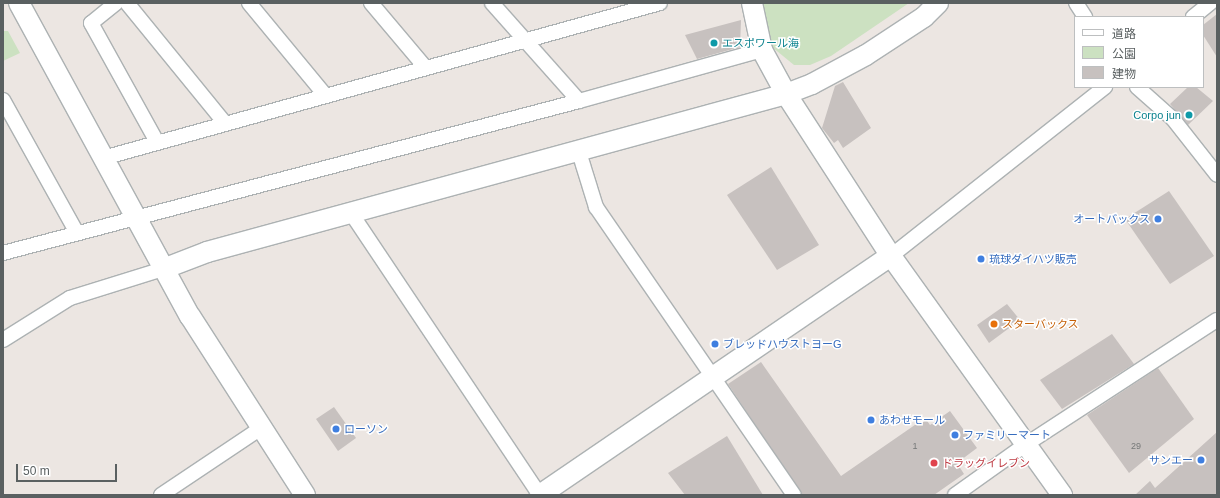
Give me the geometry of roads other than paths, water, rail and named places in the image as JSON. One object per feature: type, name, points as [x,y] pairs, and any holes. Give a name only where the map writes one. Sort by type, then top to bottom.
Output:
[{"type":"street","points":[[19,3],[190,316],[305,495]]},
{"type":"street","points":[[116,3],[91,23],[157,142]]},
{"type":"street","points":[[127,3],[225,123]]},
{"type":"street","points":[[249,3],[324,95]]},
{"type":"street","points":[[370,3],[425,67]]},
{"type":"street","points":[[492,3],[579,101]]},
{"type":"street","points":[[103,158],[525,39],[621,8],[660,3]]},
{"type":"street","points":[[752,3],[762,50],[786,94],[891,256],[1062,495]]},
{"type":"street","points":[[3,340],[70,298],[163,268],[206,252],[579,152],[786,94],[812,84],[866,55],[924,17],[938,3]]},
{"type":"street","points":[[1076,3],[1084,16]]},
{"type":"street","points":[[1194,16],[1210,3]]},
{"type":"street","points":[[4,250],[77,233],[579,101],[762,50]]},
{"type":"street","points":[[351,213],[540,495],[714,375],[891,256],[1104,88]]},
{"type":"street","points":[[1138,88],[1173,119],[1217,175]]},
{"type":"street","points":[[3,100],[77,233]]},
{"type":"street","points":[[579,152],[596,207],[714,375],[794,495]]},
{"type":"street","points":[[955,495],[1025,445],[1217,320]]},
{"type":"street","points":[[161,495],[261,428]]},
{"type":"place","name":"エスポワール海","points":[[714,43]]},
{"type":"place","name":"Corpo jun","points":[[1189,115]]},
{"type":"place","name":"オートバックス","points":[[1158,219]]},
{"type":"place","name":"琉球ダイハツ販売","points":[[981,259]]},
{"type":"place","name":"スターバックス","points":[[994,324]]},
{"type":"place","name":"ブレッドハウストヨーG","points":[[715,344]]},
{"type":"place","name":"あわせモール","points":[[871,420]]},
{"type":"place","name":"ローソン","points":[[336,429]]},
{"type":"place","name":"ファミリーマート","points":[[955,435]]},
{"type":"place","name":"サンエー","points":[[1201,460]]},
{"type":"place","name":"ドラッグイレブン","points":[[934,463]]}]
